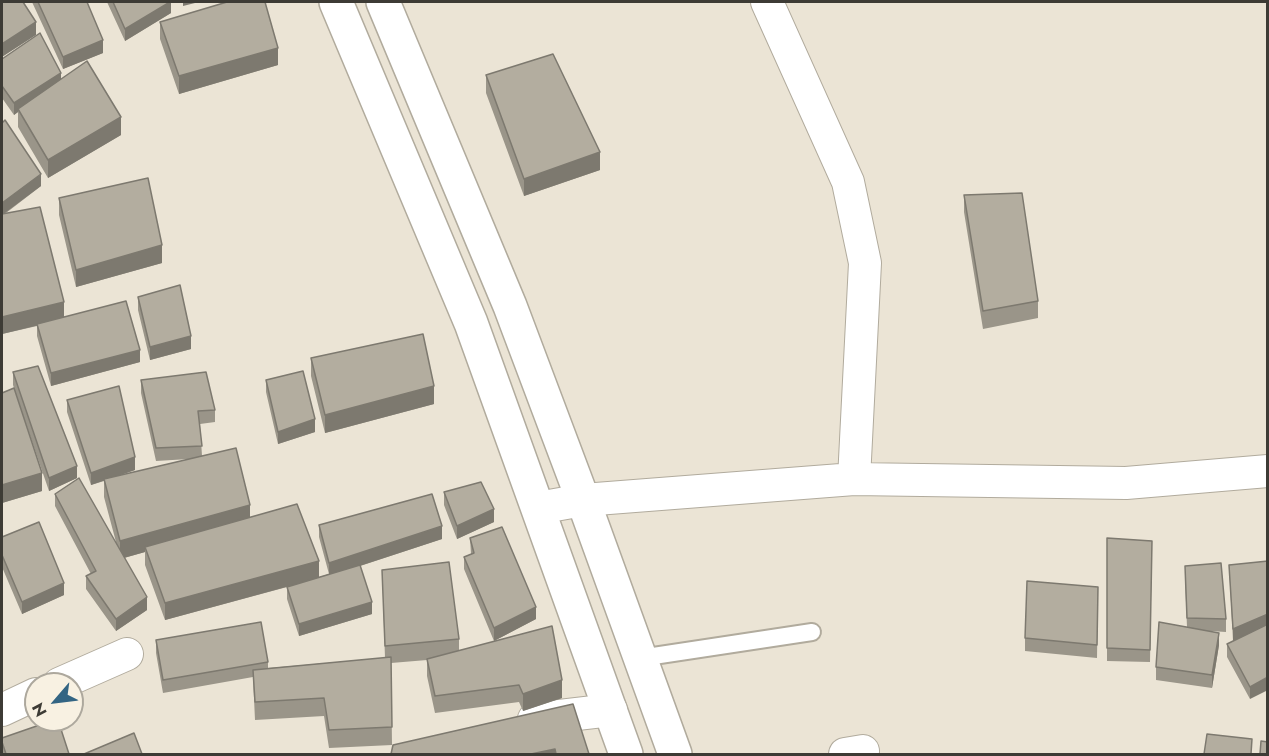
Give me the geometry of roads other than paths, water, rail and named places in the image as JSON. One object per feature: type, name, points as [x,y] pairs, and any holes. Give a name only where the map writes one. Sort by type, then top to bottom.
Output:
[{"type":"main road","points":[[336,2],[471,323],[626,754]]},
{"type":"main road","points":[[383,2],[510,306],[675,754]]},
{"type":"street","points":[[767,2],[848,182],[865,263],[854,479]]},
{"type":"street","points":[[538,508],[583,500],[854,479],[1126,483],[1268,471]]},
{"type":"street","points":[[84,673],[127,654]]},
{"type":"street","points":[[2,710],[24,700]]},
{"type":"street","points":[[510,722],[610,710]]},
{"type":"lane","points":[[640,658],[812,632]]}]
